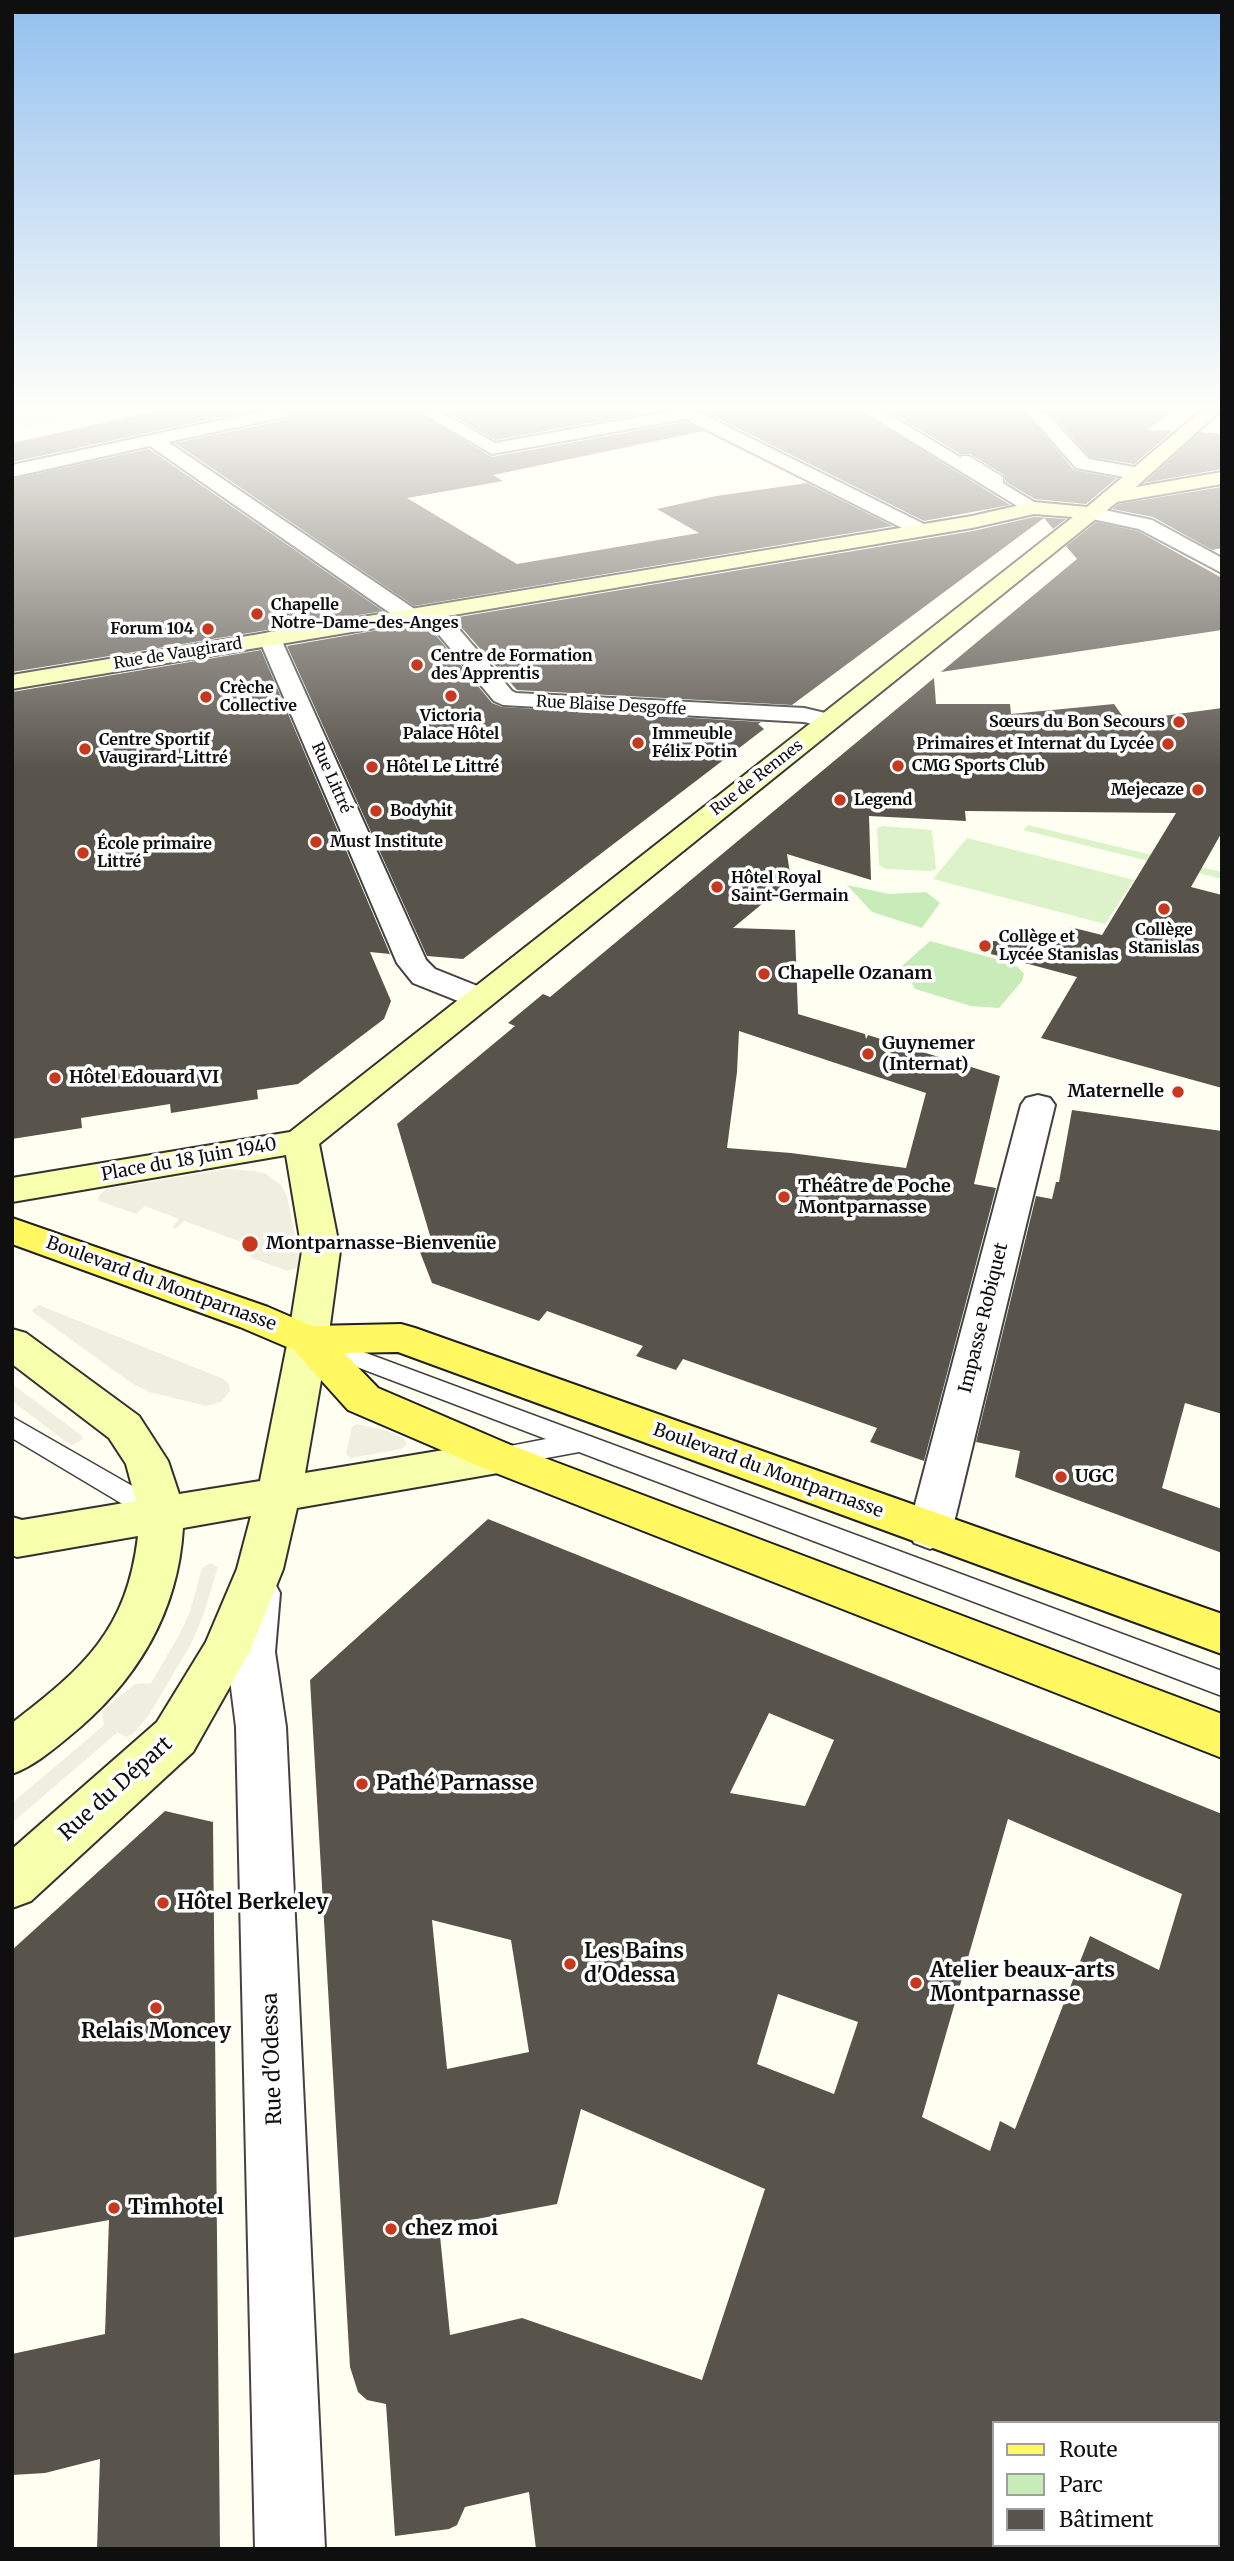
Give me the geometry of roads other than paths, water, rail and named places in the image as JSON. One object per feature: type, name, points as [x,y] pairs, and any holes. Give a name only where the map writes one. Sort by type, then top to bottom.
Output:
[{"type":"main road","name":"Rue de Vaugirard","points":[[12,682],[912,532]]},
{"type":"main road","name":"Rue de Rennes","points":[[302,1141],[1067,532]]},
{"type":"main road","name":"Place du 18 Juin 1940","points":[[12,1190],[302,1141],[321,1251],[308,1340],[279,1494],[260,1569]]},
{"type":"main road","name":"Boulevard du Montparnasse","points":[[12,1230],[254,1317],[308,1340],[363,1399],[498,1457],[1222,1736]]},
{"type":"main road","name":"Boulevard du Montparnasse","points":[[308,1340],[401,1338],[930,1531],[1222,1634]]},
{"type":"main road","points":[[12,1343],[127,1430],[152,1470],[162,1514],[158,1565],[142,1612],[122,1649],[92,1687],[12,1752]]},
{"type":"main road","points":[[12,1535],[17,1539],[498,1457]]},
{"type":"main road","name":"Rue du Départ","points":[[12,1883],[175,1737],[226,1651],[260,1569]]},
{"type":"street","name":"Rue Blaise Desgoffe","points":[[293,532],[422,615],[503,696],[512,700],[804,715],[829,720]]},
{"type":"street","points":[[1159,532],[1222,567]]},
{"type":"street","name":"Rue Littré","points":[[270,639],[412,963],[424,976],[479,998]]},
{"type":"street","name":"Impasse Robiquet","points":[[930,1531],[1038,1105]]},
{"type":"street","name":"Rue d'Odessa","points":[[260,1569],[251,1652],[261,1727],[290,2549]]},
{"type":"lane","name":"Boulevard du Montparnasse","points":[[308,1340],[1222,1684]]},
{"type":"lane","points":[[12,1426],[162,1514]]},
{"type":"lane","points":[[498,1457],[581,1442]]},
{"type":"place","name":"Chapelle Notre-Dame-des-Anges","points":[[257,614]]},
{"type":"place","name":"Forum 104","points":[[208,629]]},
{"type":"place","name":"Centre de Formation des Apprentis","points":[[417,665]]},
{"type":"place","name":"Victoria Palace Hôtel","points":[[451,696]]},
{"type":"place","name":"Crèche Collective","points":[[206,697]]},
{"type":"place","name":"Sœurs du Bon Secours","points":[[1179,722]]},
{"type":"place","name":"Immeuble Félix Potin","points":[[638,743]]},
{"type":"place","name":"Primaires et Internat du Lycée","points":[[1168,744]]},
{"type":"place","name":"Centre Sportif Vaugirard-Littré","points":[[85,749]]},
{"type":"place","name":"CMG Sports Club","points":[[898,766]]},
{"type":"place","name":"Hôtel Le Littré","points":[[372,767]]},
{"type":"place","name":"Mejecaze","points":[[1198,790]]},
{"type":"place","name":"Legend","points":[[840,800]]},
{"type":"place","name":"Bodyhit","points":[[376,811]]},
{"type":"place","name":"Must Institute","points":[[316,842]]},
{"type":"place","name":"École primaire Littré","points":[[83,853]]},
{"type":"place","name":"Hôtel Royal Saint-Germain","points":[[717,887]]},
{"type":"place","name":"Collège Stanislas","points":[[1164,909]]},
{"type":"place","name":"Collège et Lycée Stanislas","points":[[985,946]]},
{"type":"place","name":"Chapelle Ozanam","points":[[764,974]]},
{"type":"place","name":"Guynemer (Internat)","points":[[868,1054]]},
{"type":"place","name":"Hôtel Edouard VI","points":[[55,1078]]},
{"type":"place","name":"Maternelle","points":[[1178,1092]]},
{"type":"place","name":"Théâtre de Poche Montparnasse","points":[[784,1197]]},
{"type":"place","name":"Montparnasse-Bienvenüe","points":[[250,1244]]},
{"type":"place","name":"UGC","points":[[1061,1477]]},
{"type":"place","name":"Pathé Parnasse","points":[[362,1784]]},
{"type":"place","name":"Hôtel Berkeley","points":[[163,1903]]},
{"type":"place","name":"Les Bains d'Odessa","points":[[570,1964]]},
{"type":"place","name":"Atelier beaux-arts Montparnasse","points":[[916,1983]]},
{"type":"place","name":"Relais Moncey","points":[[156,2008]]},
{"type":"place","name":"Timhotel","points":[[114,2208]]},
{"type":"place","name":"chez moi","points":[[391,2229]]}]
